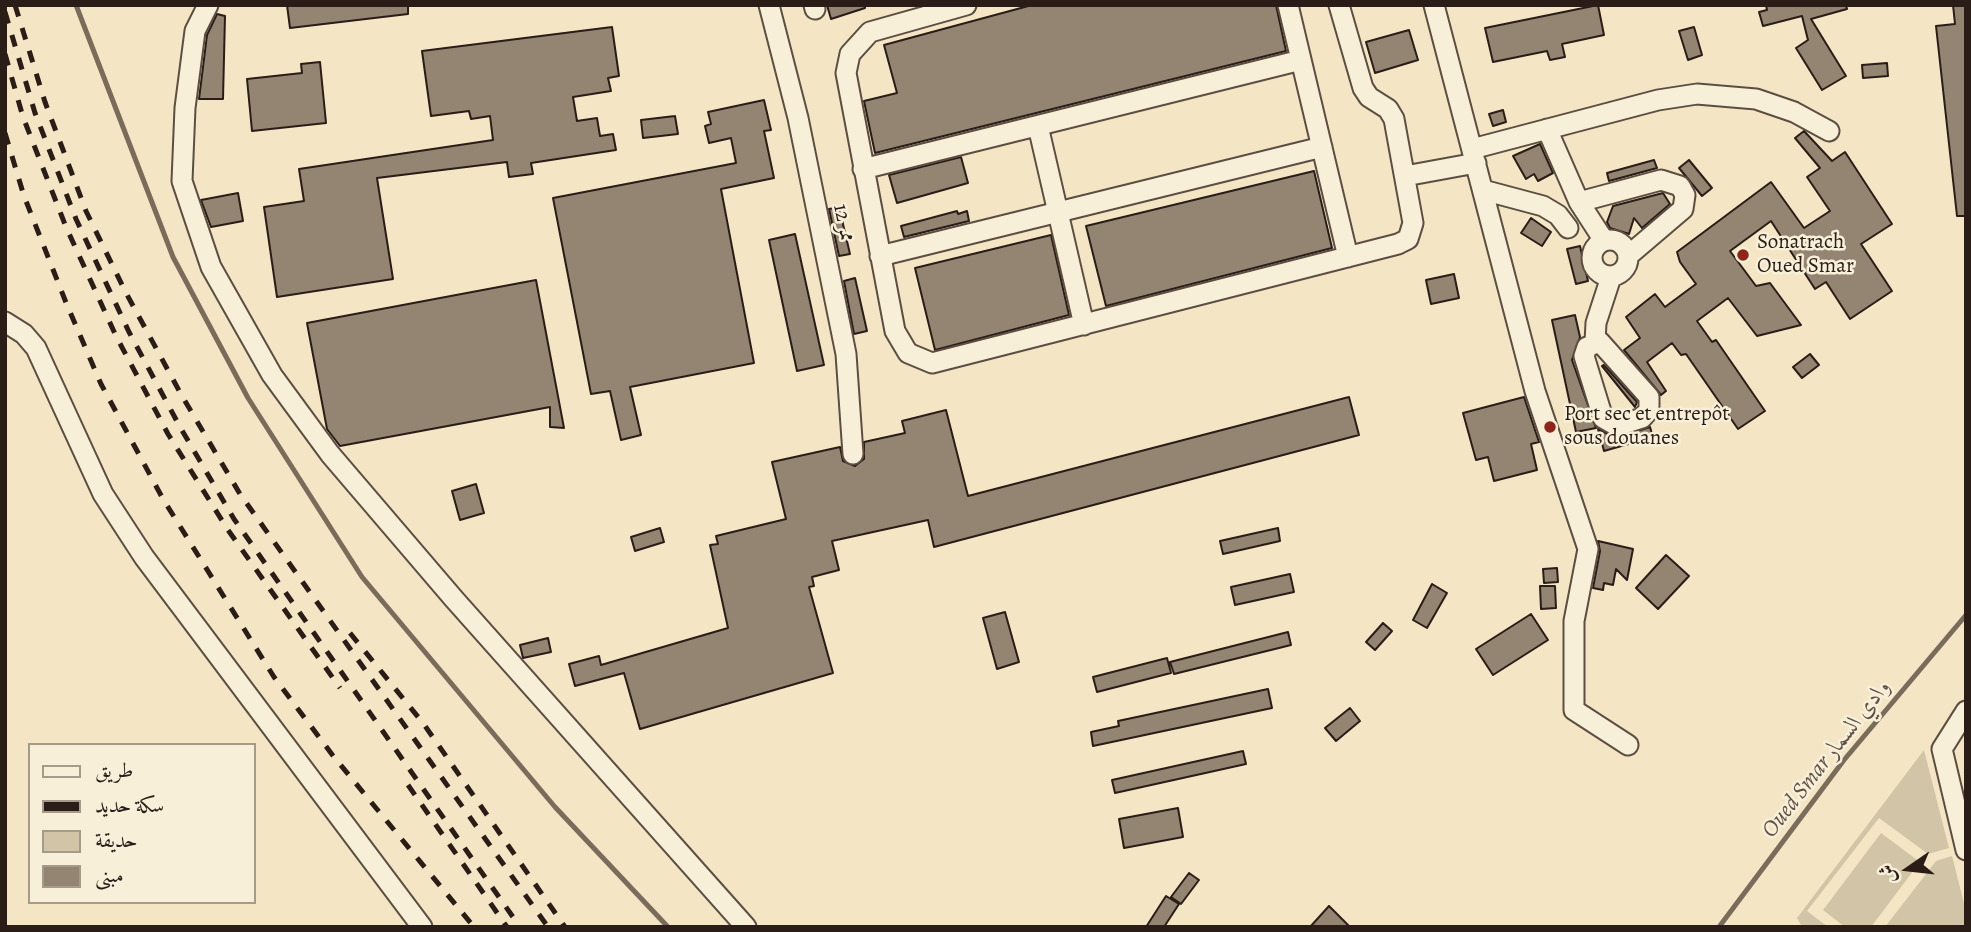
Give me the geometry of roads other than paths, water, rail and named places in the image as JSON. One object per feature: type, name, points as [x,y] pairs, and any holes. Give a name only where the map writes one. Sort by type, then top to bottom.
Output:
[{"type":"street","points":[[208,5],[195,31],[185,108],[181,181],[211,267],[272,375],[330,454],[445,589],[746,927]]},
{"type":"street","name":"ممر 12","points":[[769,5],[798,118],[846,354],[853,454]]},
{"type":"street","points":[[965,5],[879,28],[863,38],[850,54],[846,83],[898,339],[908,353],[923,361],[941,363],[1403,242],[1411,234],[1413,223],[1394,119],[1388,109],[1369,97],[1363,88],[1339,5]]},
{"type":"street","points":[[1288,5],[1348,257]]},
{"type":"street","points":[[1434,5],[1535,391],[1588,549],[1574,621],[1574,710],[1628,745]]},
{"type":"street","points":[[863,169],[1301,60]]},
{"type":"street","points":[[1405,176],[1474,156],[1547,129],[1658,100],[1717,94],[1775,104],[1829,131]]},
{"type":"street","points":[[1038,126],[1084,325]]},
{"type":"street","points":[[1547,129],[1599,242]]},
{"type":"street","points":[[880,256],[1322,147]]},
{"type":"street","points":[[1579,202],[1661,180],[1680,186],[1685,195],[1682,209],[1629,255],[1626,270],[1611,277],[1596,323],[1595,342]]},
{"type":"street","points":[[1483,190],[1527,203],[1548,224],[1568,228],[1599,242],[1612,240],[1629,255]]},
{"type":"street","points":[[1599,242],[1592,253],[1596,269],[1611,277]]},
{"type":"street","points":[[5,322],[24,334],[36,348],[98,483],[144,557],[422,927]]},
{"type":"street","points":[[1966,712],[1942,749],[1966,850]]},
{"type":"waterway","points":[[76,5],[173,257],[248,398],[362,577],[555,807],[668,927]]},
{"type":"waterway","name":"Oued Smar وادي السمار","points":[[1719,927],[1844,760],[1966,615]]},
{"type":"railway","points":[[15,5],[45,102],[86,211],[125,291],[182,396],[240,494],[548,927]]},
{"type":"railway","points":[[5,12],[35,113],[76,219],[129,332],[180,427],[234,519],[520,927]]},
{"type":"railway","points":[[5,54],[23,117],[66,227],[116,336],[168,434],[228,530],[340,688]]},
{"type":"railway","points":[[5,133],[24,196],[101,384],[163,499],[274,677],[334,757],[474,927]]},
{"type":"railway","points":[[350,633],[423,723],[565,927]]},
{"type":"railway","points":[[408,785],[507,927]]},
{"type":"place","name":"Sonatrach Oued Smar","points":[[1743,255]]},
{"type":"place","name":"Port sec et entrepôt sous douanes","points":[[1550,427]]}]
